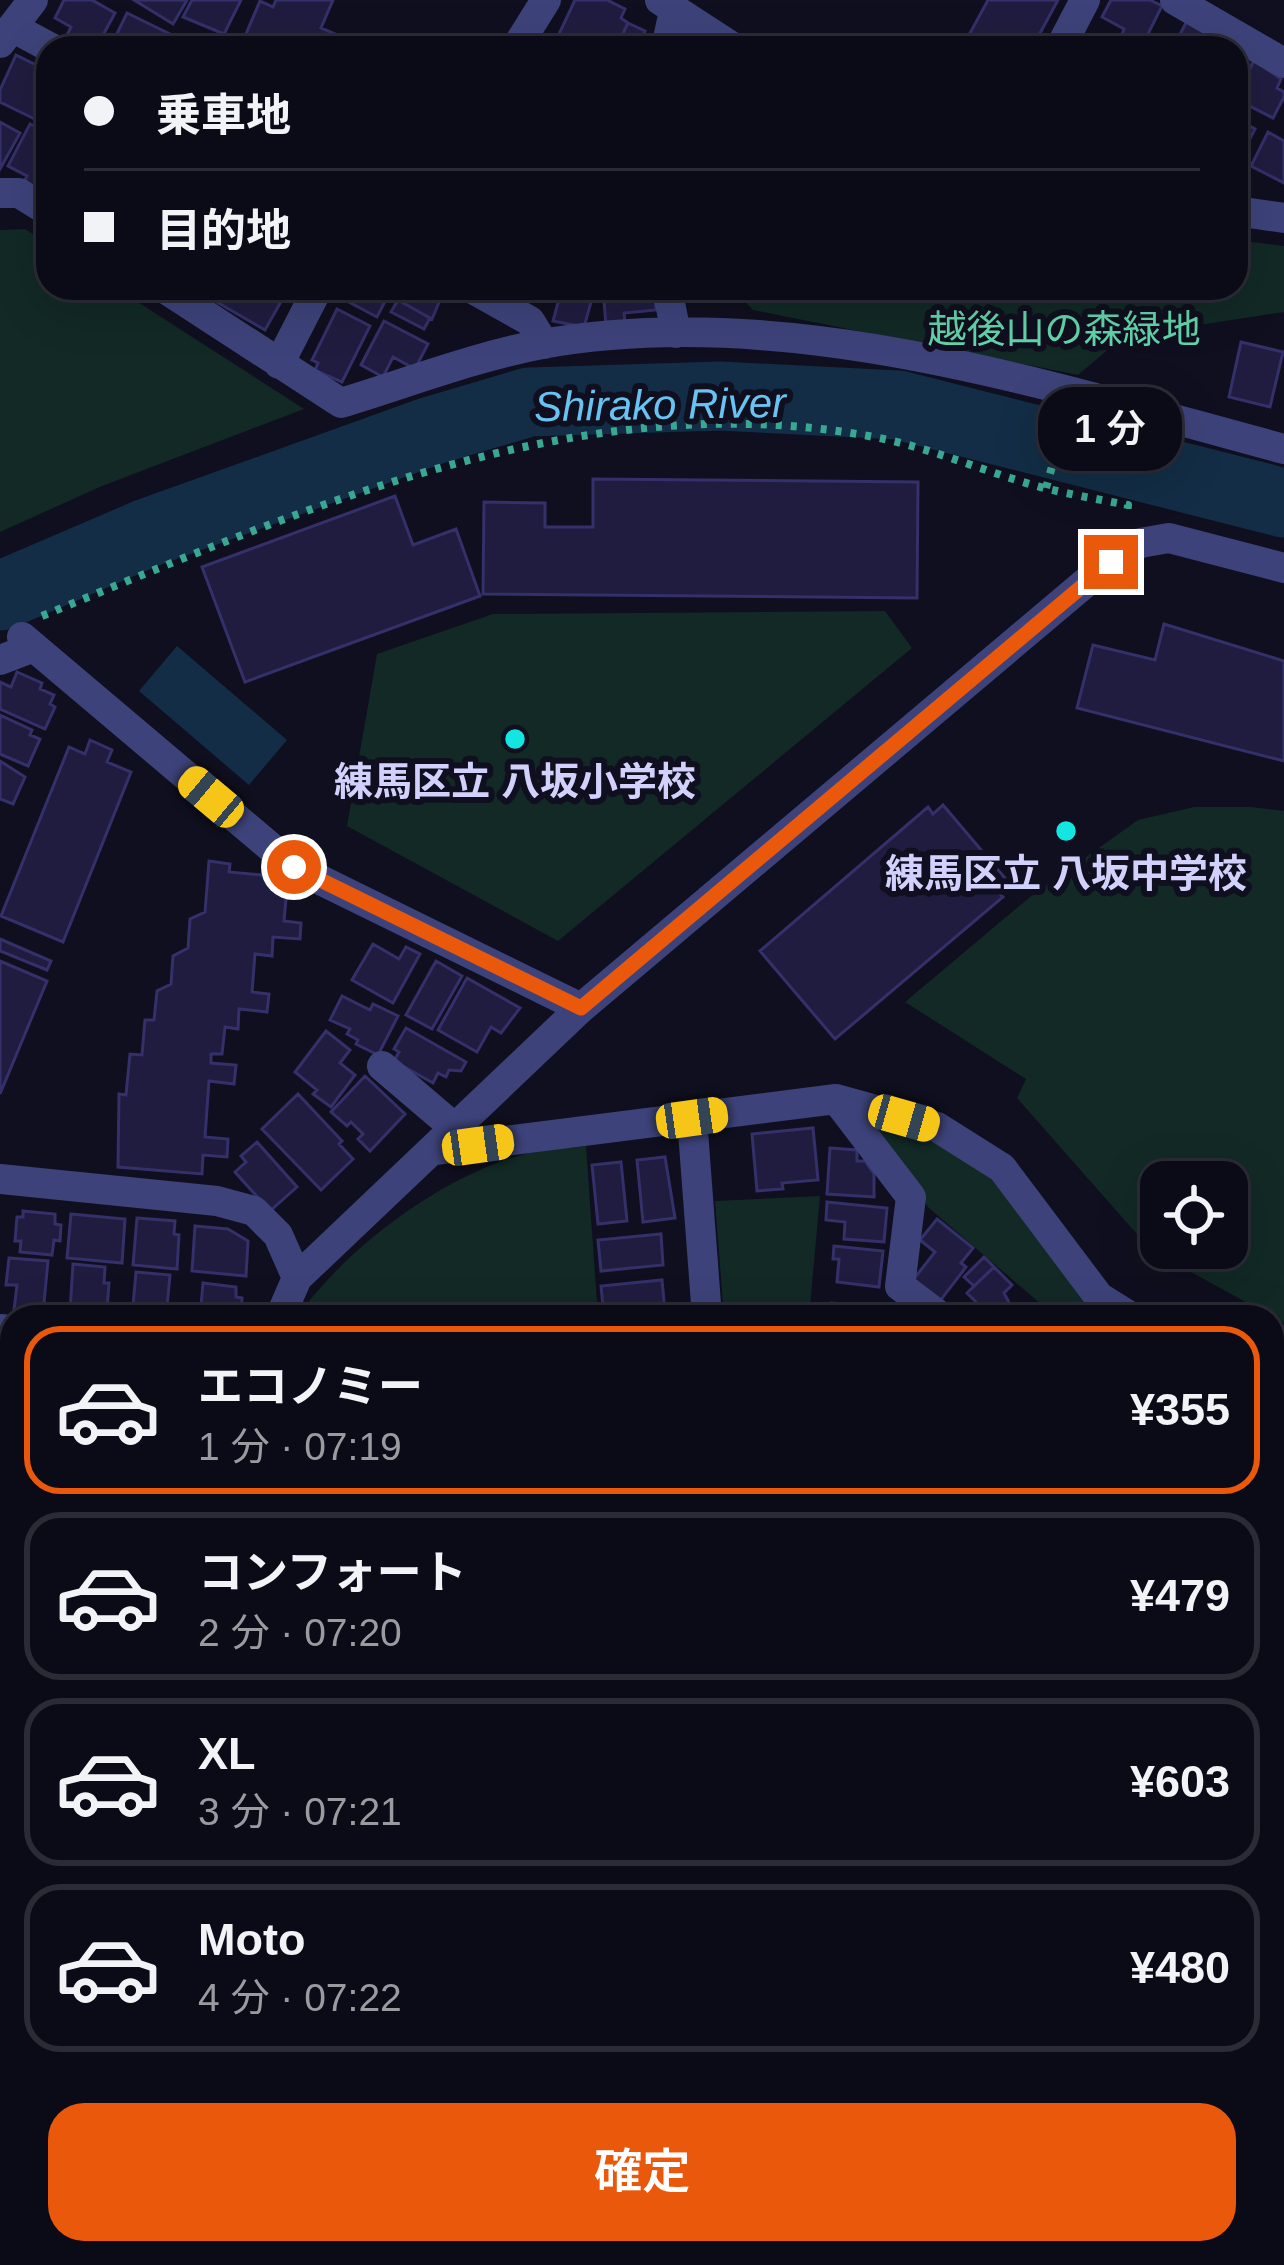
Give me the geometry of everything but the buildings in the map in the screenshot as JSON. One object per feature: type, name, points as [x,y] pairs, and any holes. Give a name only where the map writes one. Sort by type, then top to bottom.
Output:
[{"type":"street","points":[[524,36],[546,0]]},
{"type":"street","points":[[1066,36],[1085,0]]},
{"type":"street","points":[[1175,0],[1237,36]]},
{"type":"street","points":[[666,36],[667,5]]},
{"type":"street","points":[[667,5],[715,36]]},
{"type":"street","points":[[1248,42],[1284,63]]},
{"type":"street","points":[[0,193],[19,193],[36,204]]},
{"type":"street","points":[[1248,214],[1284,218]]},
{"type":"street","points":[[182,300],[341,403],[544,344],[737,332],[966,364],[1284,449]]},
{"type":"street","points":[[279,364],[312,300]]},
{"type":"street","points":[[492,300],[530,321],[541,332],[544,344]]},
{"type":"street","points":[[670,300],[676,333]]},
{"type":"street","points":[[285,1305],[297,1278],[581,1008],[1111,562],[1139,543],[1169,538],[1284,568]]},
{"type":"street","points":[[19,648],[294,867],[581,1008]]},
{"type":"street","points":[[382,1066],[446,1140]]},
{"type":"street","points":[[446,1140],[692,1118],[836,1099],[937,1127],[1002,1168],[1099,1298],[1111,1305]]},
{"type":"street","points":[[836,1099],[911,1197],[900,1286],[925,1305]]},
{"type":"street","points":[[692,1118],[706,1305]]},
{"type":"street","points":[[0,1179],[217,1202],[254,1211],[278,1235],[297,1278]]},
{"type":"path","points":[[1047,485],[1067,413]]},
{"type":"path","points":[[19,648],[34,619],[374,488],[547,440],[710,423],[874,436],[1128,505],[1126,518],[1139,543]]},
{"type":"green space","points":[[25,229],[36,236],[36,300],[135,300],[304,409],[102,486],[0,532],[0,230]]},
{"type":"green space","name":"越後山の森緑地","points":[[1248,242],[1284,246],[1284,312],[1123,337],[1078,375],[753,310],[743,300],[1248,300]]},
{"type":"green space","points":[[885,611],[912,648],[558,941],[347,826],[377,654],[493,614]]},
{"type":"green space","points":[[1194,807],[1284,811],[1284,1305],[1251,1305],[1186,1269],[1248,1269],[1248,1161],[1140,1161],[1140,1238],[1017,1098],[1026,1079],[905,1002],[1030,897],[1138,820]]},
{"type":"green space","points":[[888,1118],[998,1172],[1108,1305],[1042,1305],[929,1208],[868,1131],[871,1123]]},
{"type":"green space","points":[[586,1146],[597,1305],[306,1305],[367,1242],[427,1198],[490,1166],[545,1150]]},
{"type":"green space","points":[[820,1196],[810,1305],[723,1305],[715,1201]]},
{"type":"water","points":[[177,646],[287,740],[249,785],[139,691]]},
{"type":"waterway","name":"Shirako River","points":[[0,596],[147,533],[431,431],[529,402],[720,396],[898,405],[1284,503]]},
{"type":"place","name":"練馬区立 八坂小学校","points":[[515,739]]},
{"type":"place","name":"練馬区立 八坂中学校","points":[[1066,831]]},
{"type":"route","points":[[294,867],[581,1008],[1111,562]]}]
